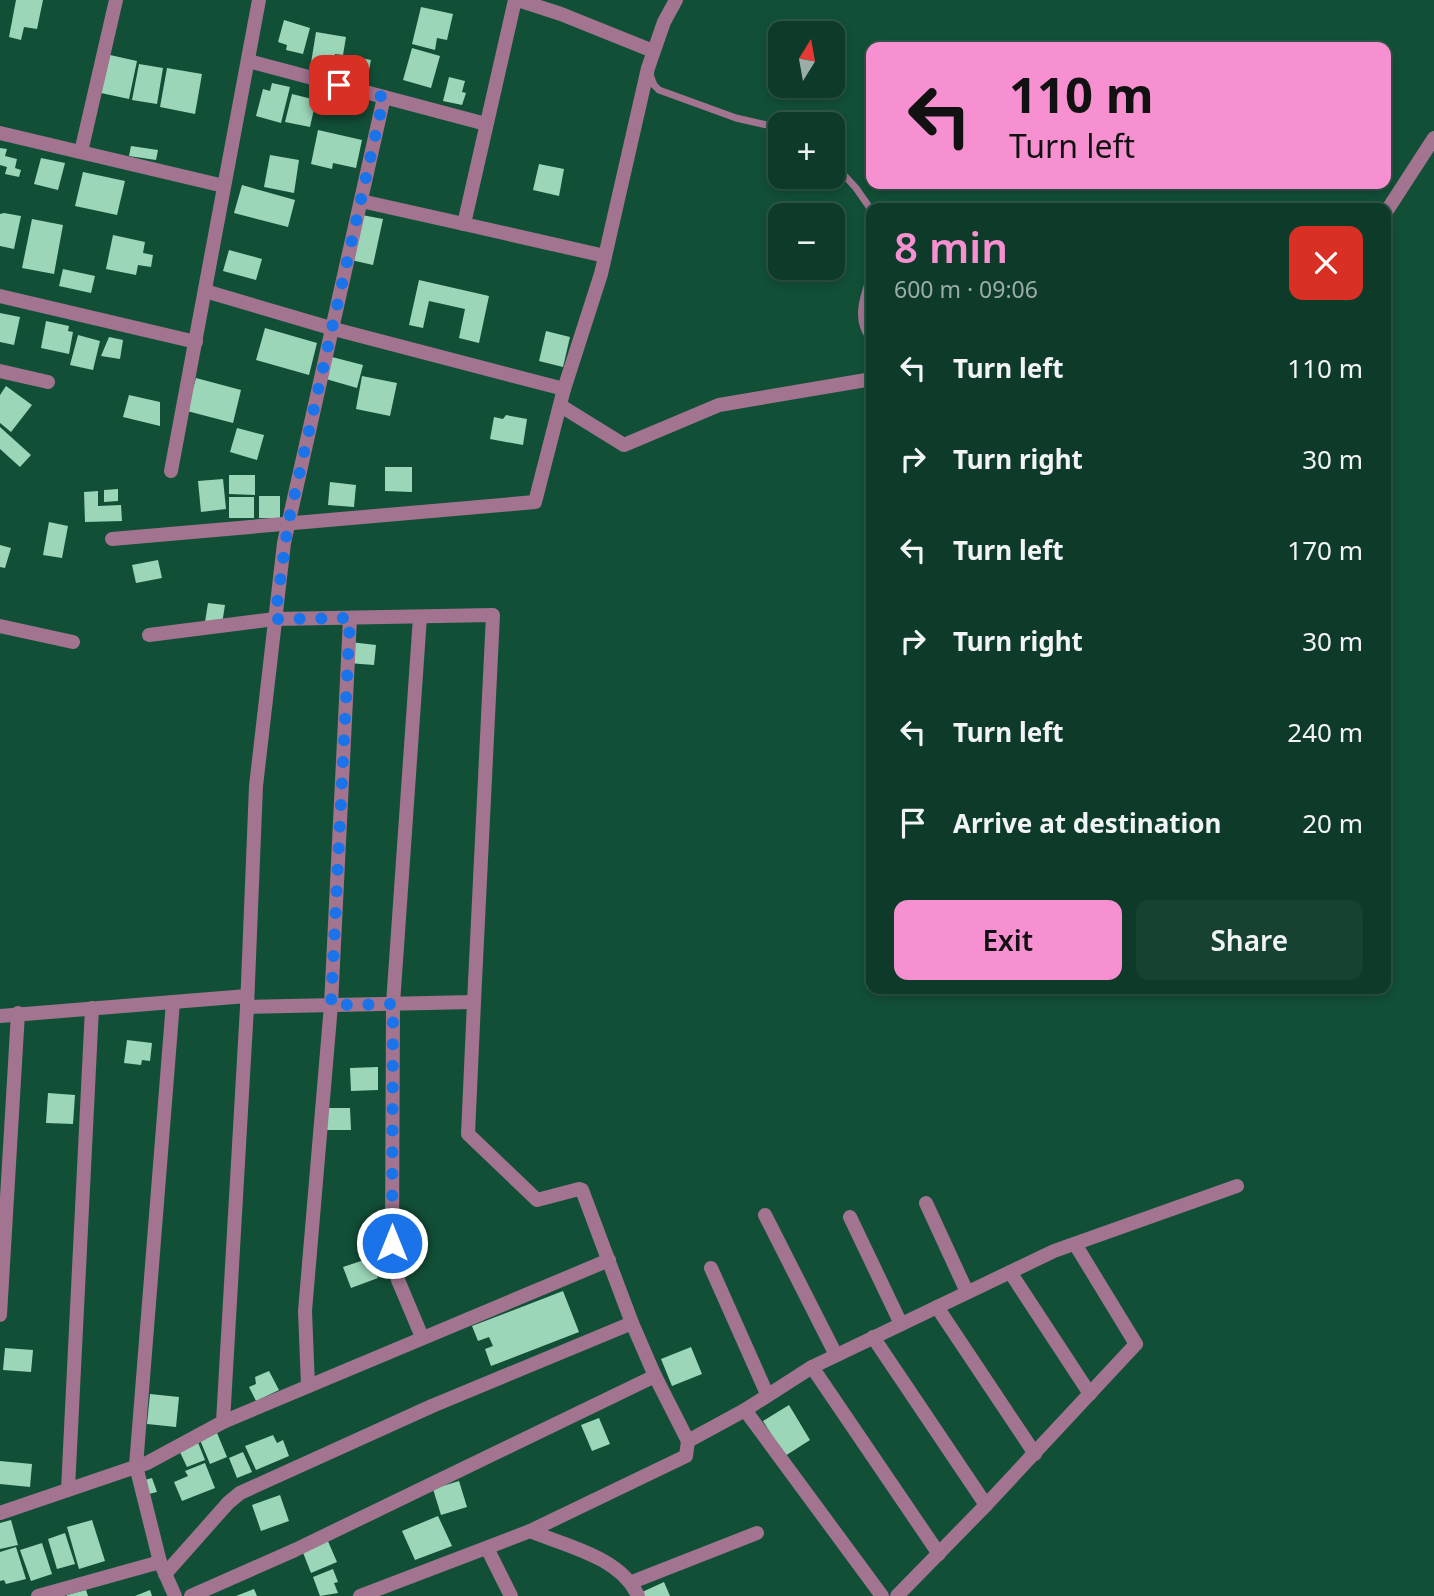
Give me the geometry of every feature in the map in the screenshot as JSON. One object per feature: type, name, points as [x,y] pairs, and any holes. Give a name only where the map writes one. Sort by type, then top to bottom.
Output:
[{"type":"street","points":[[81,152],[116,0]]},
{"type":"street","points":[[172,471],[259,0]]},
{"type":"street","points":[[464,224],[486,124],[521,0],[653,51]]},
{"type":"street","points":[[112,540],[536,502],[564,389],[605,256],[648,68],[676,0]]},
{"type":"street","points":[[248,61],[486,124]]},
{"type":"street","points":[[223,1422],[247,1002],[256,786],[275,619],[288,524],[334,329],[384,97]]},
{"type":"street","points":[[0,132],[224,186]]},
{"type":"street","points":[[1391,204],[1434,138]]},
{"type":"street","points":[[362,201],[605,256]]},
{"type":"street","points":[[205,291],[334,329],[564,389]]},
{"type":"street","points":[[0,296],[196,342]]},
{"type":"street","points":[[0,371],[48,382]]},
{"type":"street","points":[[561,406],[619,443],[627,444],[719,405],[866,380]]},
{"type":"street","points":[[149,635],[275,619],[493,615],[468,1134],[537,1200],[582,1190],[632,1323],[688,1441],[686,1456],[530,1531],[360,1596]]},
{"type":"street","points":[[420,617],[393,1004],[393,1261],[398,1280],[422,1337]]},
{"type":"street","points":[[308,1386],[305,1311],[331,1005],[350,618]]},
{"type":"street","points":[[0,626],[73,642]]},
{"type":"street","points":[[0,1016],[173,1002],[331,1005],[474,1002]]},
{"type":"street","points":[[173,1002],[136,1466],[163,1568],[175,1596]]},
{"type":"street","points":[[68,1489],[92,1007]]},
{"type":"street","points":[[0,1315],[18,1013]]},
{"type":"street","points":[[688,1441],[746,1410],[812,1367],[1010,1272],[1075,1244],[1237,1186]]},
{"type":"street","points":[[926,1203],[968,1292]]},
{"type":"street","points":[[765,1215],[836,1356]]},
{"type":"street","points":[[850,1217],[901,1324]]},
{"type":"street","points":[[897,1596],[1035,1454],[1136,1344],[1075,1244]]},
{"type":"street","points":[[0,1513],[136,1466],[223,1422],[609,1260]]},
{"type":"street","points":[[711,1268],[767,1394]]},
{"type":"street","points":[[1010,1272],[1090,1394]]},
{"type":"street","points":[[937,1307],[1035,1454]]},
{"type":"street","points":[[38,1596],[163,1568],[240,1493],[432,1406],[632,1323]]},
{"type":"street","points":[[873,1337],[986,1505]]},
{"type":"street","points":[[812,1367],[939,1554]]},
{"type":"street","points":[[191,1596],[295,1550],[655,1376]]},
{"type":"street","points":[[746,1410],[882,1596]]},
{"type":"street","points":[[530,1531],[605,1562],[632,1582],[638,1596]]},
{"type":"street","points":[[632,1582],[757,1533]]},
{"type":"street","points":[[487,1548],[511,1596]]},
{"type":"lane","points":[[648,68],[657,89],[736,118],[768,125]]},
{"type":"lane","points":[[845,176],[867,203]]},
{"type":"lane","points":[[866,293],[860,314],[866,334]]},
{"type":"building","points":[[16,0],[43,0],[37,29],[24,27],[21,40],[9,37]]},
{"type":"building","points":[[421,7],[453,14],[447,40],[437,38],[435,50],[412,44]]},
{"type":"building","points":[[284,20],[310,28],[303,54],[286,50],[287,45],[278,42]]},
{"type":"building","points":[[316,32],[346,37],[343,55],[335,54],[333,66],[311,63]]},
{"type":"building","points":[[412,48],[440,56],[431,88],[403,80]]},
{"type":"building","points":[[110,55],[137,61],[129,99],[101,93]]},
{"type":"building","points":[[345,55],[371,60],[366,85],[340,80]]},
{"type":"building","points":[[139,64],[163,68],[157,104],[132,100]]},
{"type":"building","points":[[167,68],[202,74],[195,114],[160,107]]},
{"type":"building","points":[[449,77],[465,81],[462,92],[466,93],[462,105],[443,101]]},
{"type":"building","points":[[272,83],[290,87],[281,123],[256,116],[263,89],[270,91]]},
{"type":"building","points":[[292,94],[316,100],[310,127],[285,122]]},
{"type":"building","points":[[318,130],[362,140],[356,168],[333,163],[332,169],[311,164]]},
{"type":"building","points":[[131,146],[158,150],[156,160],[129,156]]},
{"type":"building","points":[[0,148],[7,149],[5,156],[17,159],[15,168],[21,170],[19,177],[5,174],[7,167],[0,165]]},
{"type":"building","points":[[270,155],[299,160],[294,193],[264,187]]},
{"type":"building","points":[[41,158],[65,163],[58,190],[34,184]]},
{"type":"building","points":[[539,164],[564,169],[559,196],[533,190]]},
{"type":"building","points":[[83,172],[125,181],[117,215],[75,206]]},
{"type":"building","points":[[242,185],[295,200],[288,227],[234,213]]},
{"type":"building","points":[[0,214],[21,216],[14,249],[0,246]]},
{"type":"building","points":[[362,215],[383,219],[373,265],[351,260]]},
{"type":"building","points":[[32,219],[63,225],[54,274],[22,268]]},
{"type":"building","points":[[113,235],[145,242],[143,253],[153,255],[151,267],[138,265],[136,275],[106,269]]},
{"type":"building","points":[[229,250],[262,259],[256,280],[223,271]]},
{"type":"building","points":[[63,269],[95,276],[91,293],[59,286]]},
{"type":"building","points":[[419,280],[489,296],[479,343],[459,338],[465,309],[429,301],[423,328],[409,325]]},
{"type":"building","points":[[0,313],[20,317],[14,345],[0,342]]},
{"type":"building","points":[[46,321],[69,326],[68,331],[73,332],[69,354],[41,348]]},
{"type":"building","points":[[265,328],[317,343],[309,375],[256,360]]},
{"type":"building","points":[[546,331],[570,337],[563,367],[539,361]]},
{"type":"building","points":[[78,335],[100,341],[93,370],[70,365]]},
{"type":"building","points":[[109,337],[123,340],[120,359],[101,356]]},
{"type":"building","points":[[332,357],[363,365],[357,388],[326,379]]},
{"type":"building","points":[[362,376],[397,383],[390,416],[356,409]]},
{"type":"building","points":[[196,378],[241,390],[233,423],[187,411]]},
{"type":"building","points":[[6,386],[32,405],[11,432],[0,423],[0,395]]},
{"type":"building","points":[[129,395],[160,402],[160,426],[123,417]]},
{"type":"building","points":[[506,415],[527,419],[523,445],[490,439],[494,417],[503,419]]},
{"type":"building","points":[[0,427],[31,455],[20,467],[0,449]]},
{"type":"building","points":[[237,428],[264,435],[257,460],[230,452]]},
{"type":"building","points":[[385,467],[412,467],[412,492],[385,491]]},
{"type":"building","points":[[229,475],[255,475],[255,495],[229,494]]},
{"type":"building","points":[[223,479],[226,509],[201,512],[198,481]]},
{"type":"building","points":[[330,482],[356,485],[354,507],[328,505]]},
{"type":"building","points":[[118,489],[118,501],[104,502],[104,490]]},
{"type":"building","points":[[98,491],[98,506],[121,505],[122,521],[85,522],[84,492]]},
{"type":"building","points":[[259,496],[280,496],[280,518],[259,518]]},
{"type":"building","points":[[229,497],[254,497],[254,518],[229,518]]},
{"type":"building","points":[[49,522],[68,526],[62,558],[43,555]]},
{"type":"building","points":[[0,545],[11,548],[5,568],[0,567]]},
{"type":"building","points":[[158,560],[162,578],[136,583],[132,565]]},
{"type":"building","points":[[208,603],[225,605],[222,624],[205,622]]},
{"type":"building","points":[[350,642],[376,645],[374,665],[348,663]]},
{"type":"building","points":[[127,1040],[152,1043],[150,1061],[142,1060],[141,1065],[124,1063]]},
{"type":"building","points":[[378,1067],[378,1090],[351,1091],[350,1068]]},
{"type":"building","points":[[48,1093],[75,1095],[73,1124],[46,1123]]},
{"type":"building","points":[[324,1108],[350,1108],[351,1130],[325,1130]]},
{"type":"building","points":[[370,1258],[378,1278],[351,1288],[343,1267]]},
{"type":"building","points":[[563,1291],[579,1332],[491,1366],[485,1349],[493,1346],[489,1337],[478,1341],[472,1326]]},
{"type":"building","points":[[691,1347],[702,1374],[672,1386],[661,1359]]},
{"type":"building","points":[[5,1348],[33,1350],[31,1372],[3,1370]]},
{"type":"building","points":[[269,1371],[279,1390],[256,1401],[249,1387],[256,1384],[255,1377]]},
{"type":"building","points":[[150,1394],[179,1397],[176,1427],[147,1424]]},
{"type":"building","points":[[789,1405],[810,1440],[785,1456],[763,1421]]},
{"type":"building","points":[[599,1418],[610,1444],[592,1451],[581,1425]]},
{"type":"building","points":[[217,1433],[227,1457],[210,1464],[200,1440]]},
{"type":"building","points":[[273,1435],[277,1443],[283,1440],[289,1456],[256,1470],[245,1446]]},
{"type":"building","points":[[197,1440],[205,1460],[187,1467],[178,1448]]},
{"type":"building","points":[[243,1452],[252,1472],[237,1478],[229,1458]]},
{"type":"building","points":[[0,1461],[32,1464],[30,1487],[0,1484]]},
{"type":"building","points":[[205,1463],[215,1488],[182,1501],[174,1482],[188,1476],[185,1471]]},
{"type":"building","points":[[152,1478],[157,1492],[149,1494],[145,1480]]},
{"type":"building","points":[[459,1481],[467,1507],[441,1515],[433,1489]]},
{"type":"building","points":[[280,1495],[289,1521],[261,1531],[252,1505]]},
{"type":"building","points":[[438,1516],[452,1546],[415,1560],[402,1531]]},
{"type":"building","points":[[11,1520],[18,1545],[0,1549],[0,1523]]},
{"type":"building","points":[[92,1520],[105,1561],[79,1569],[67,1527]]},
{"type":"building","points":[[65,1533],[75,1564],[57,1569],[48,1539]]},
{"type":"building","points":[[327,1539],[337,1562],[311,1573],[302,1550]]},
{"type":"building","points":[[42,1543],[52,1574],[31,1581],[20,1550]]},
{"type":"building","points":[[16,1547],[26,1579],[6,1584],[4,1580],[0,1581],[0,1552]]},
{"type":"building","points":[[333,1569],[338,1582],[334,1583],[338,1593],[320,1596],[313,1577]]},
{"type":"building","points":[[664,1582],[670,1596],[641,1596],[640,1593]]},
{"type":"building","points":[[254,1589],[257,1596],[236,1596]]},
{"type":"building","points":[[86,1590],[88,1596],[67,1596],[67,1595]]},
{"type":"building","points":[[150,1590],[152,1596],[135,1596]]},
{"type":"route","points":[[339,85],[384,97],[284,543],[275,619],[350,618],[331,1005],[393,1004],[392,1243]]}]
